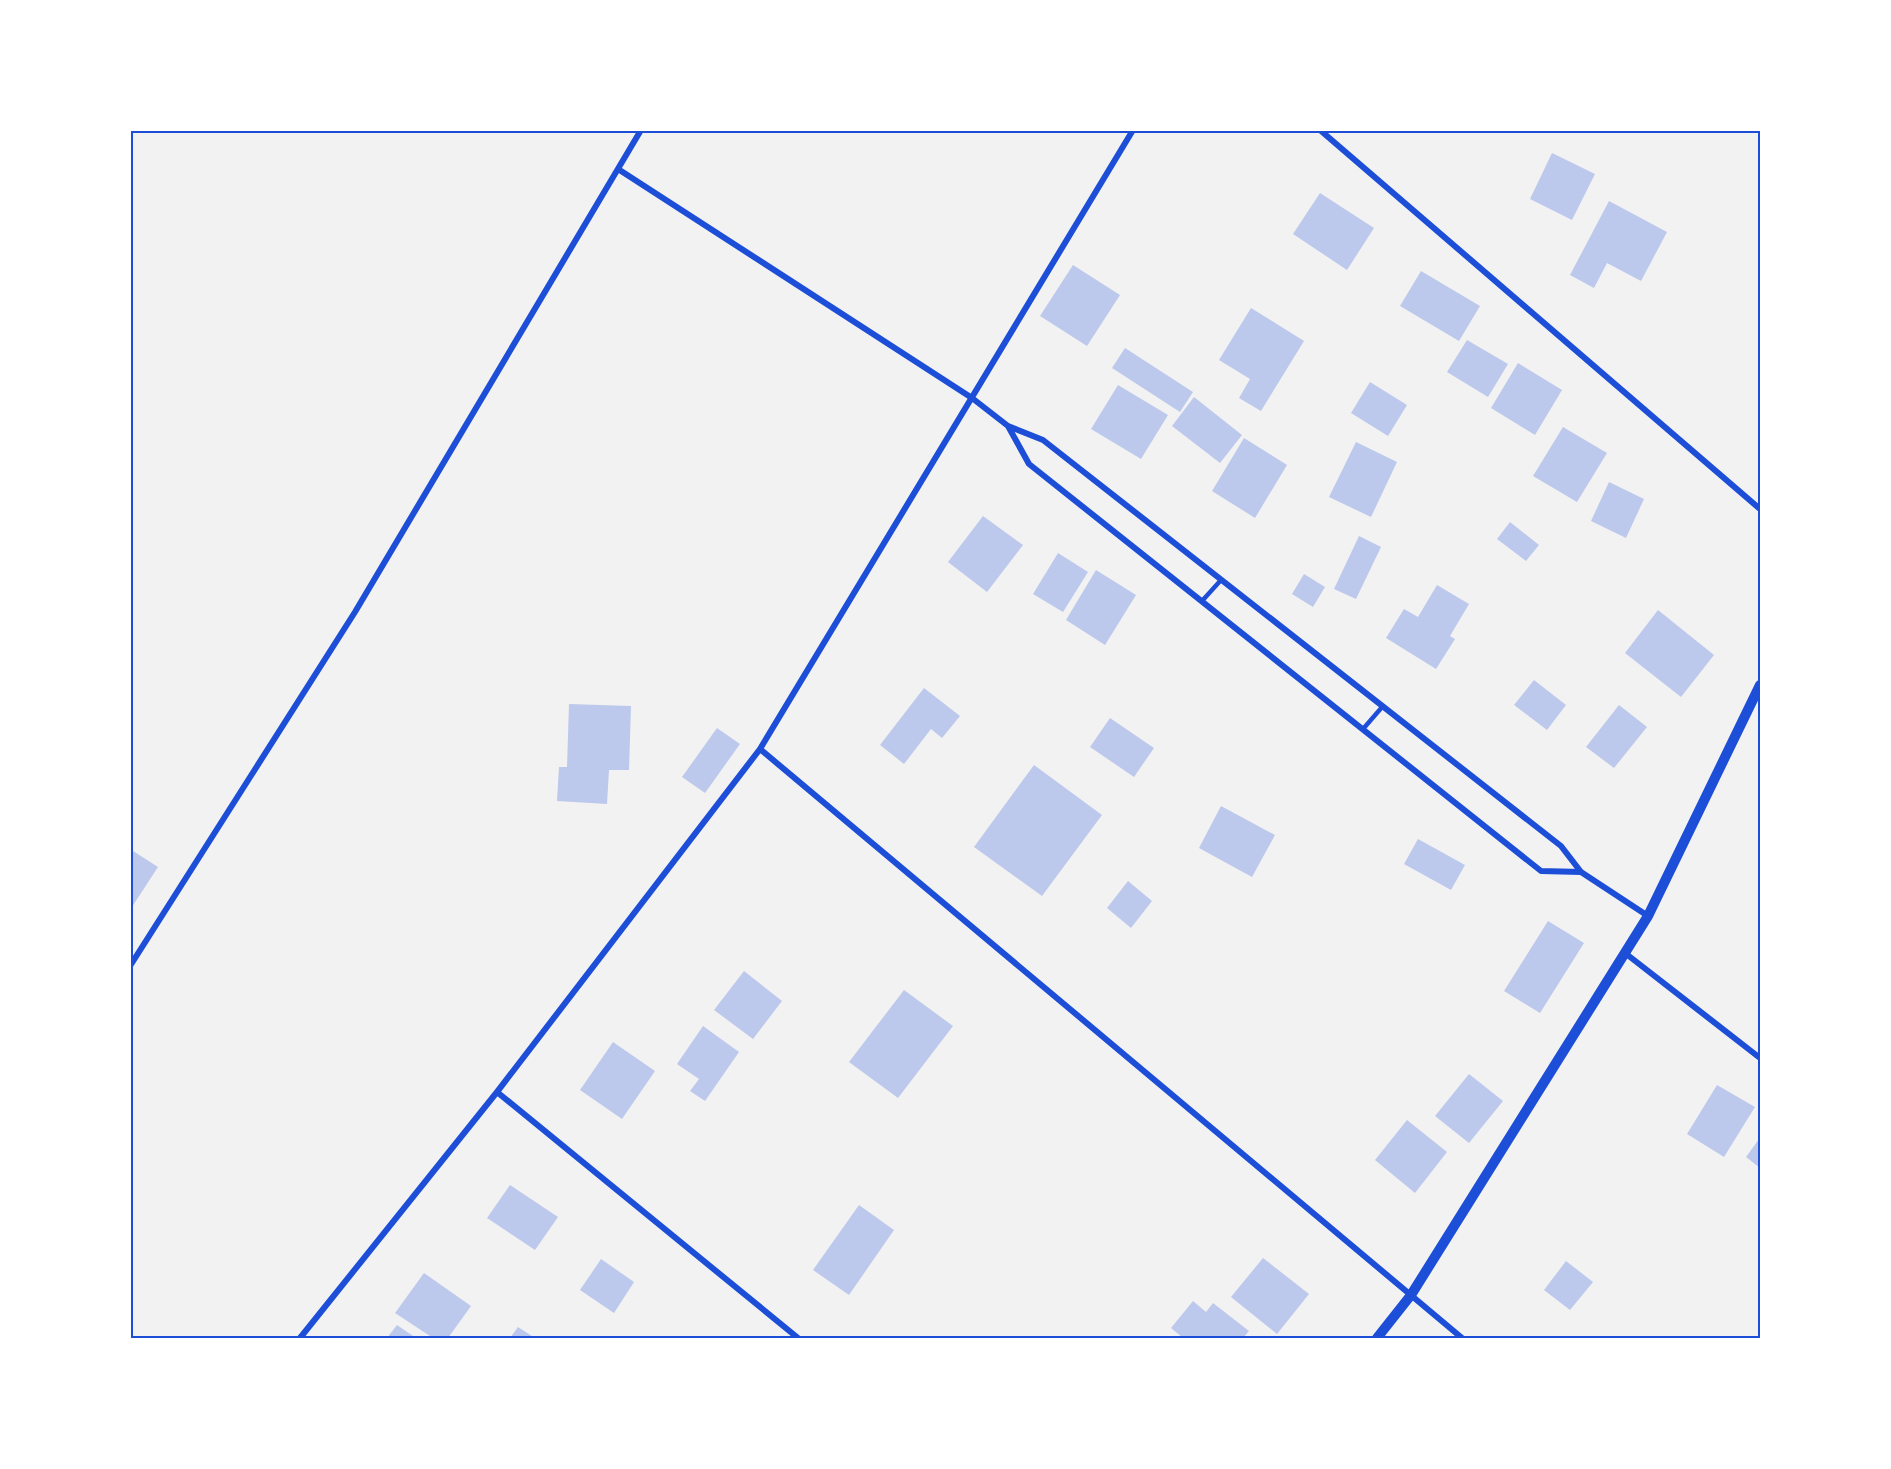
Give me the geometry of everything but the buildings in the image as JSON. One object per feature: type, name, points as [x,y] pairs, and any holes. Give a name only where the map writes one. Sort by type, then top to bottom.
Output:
[{"type":"street","points":[[130,966],[355,612],[641,130]]},
{"type":"street","points":[[300,1338],[496,1092],[760,749],[1133,130]]},
{"type":"street","points":[[1320,130],[1761,509]]},
{"type":"street","points":[[618,169],[972,398],[1008,426],[1043,440],[1561,846],[1581,872],[1648,916]]},
{"type":"street","points":[[1008,426],[1029,464],[1541,871],[1581,872]]},
{"type":"street","points":[[1377,1338],[1411,1295],[1648,916],[1761,685]]},
{"type":"street","points":[[760,749],[1462,1338]]},
{"type":"street","points":[[1625,953],[1761,1058]]},
{"type":"street","points":[[496,1092],[798,1338]]},
{"type":"lane","points":[[1202,601],[1221,579]]},
{"type":"lane","points":[[1363,729],[1383,706]]}]
